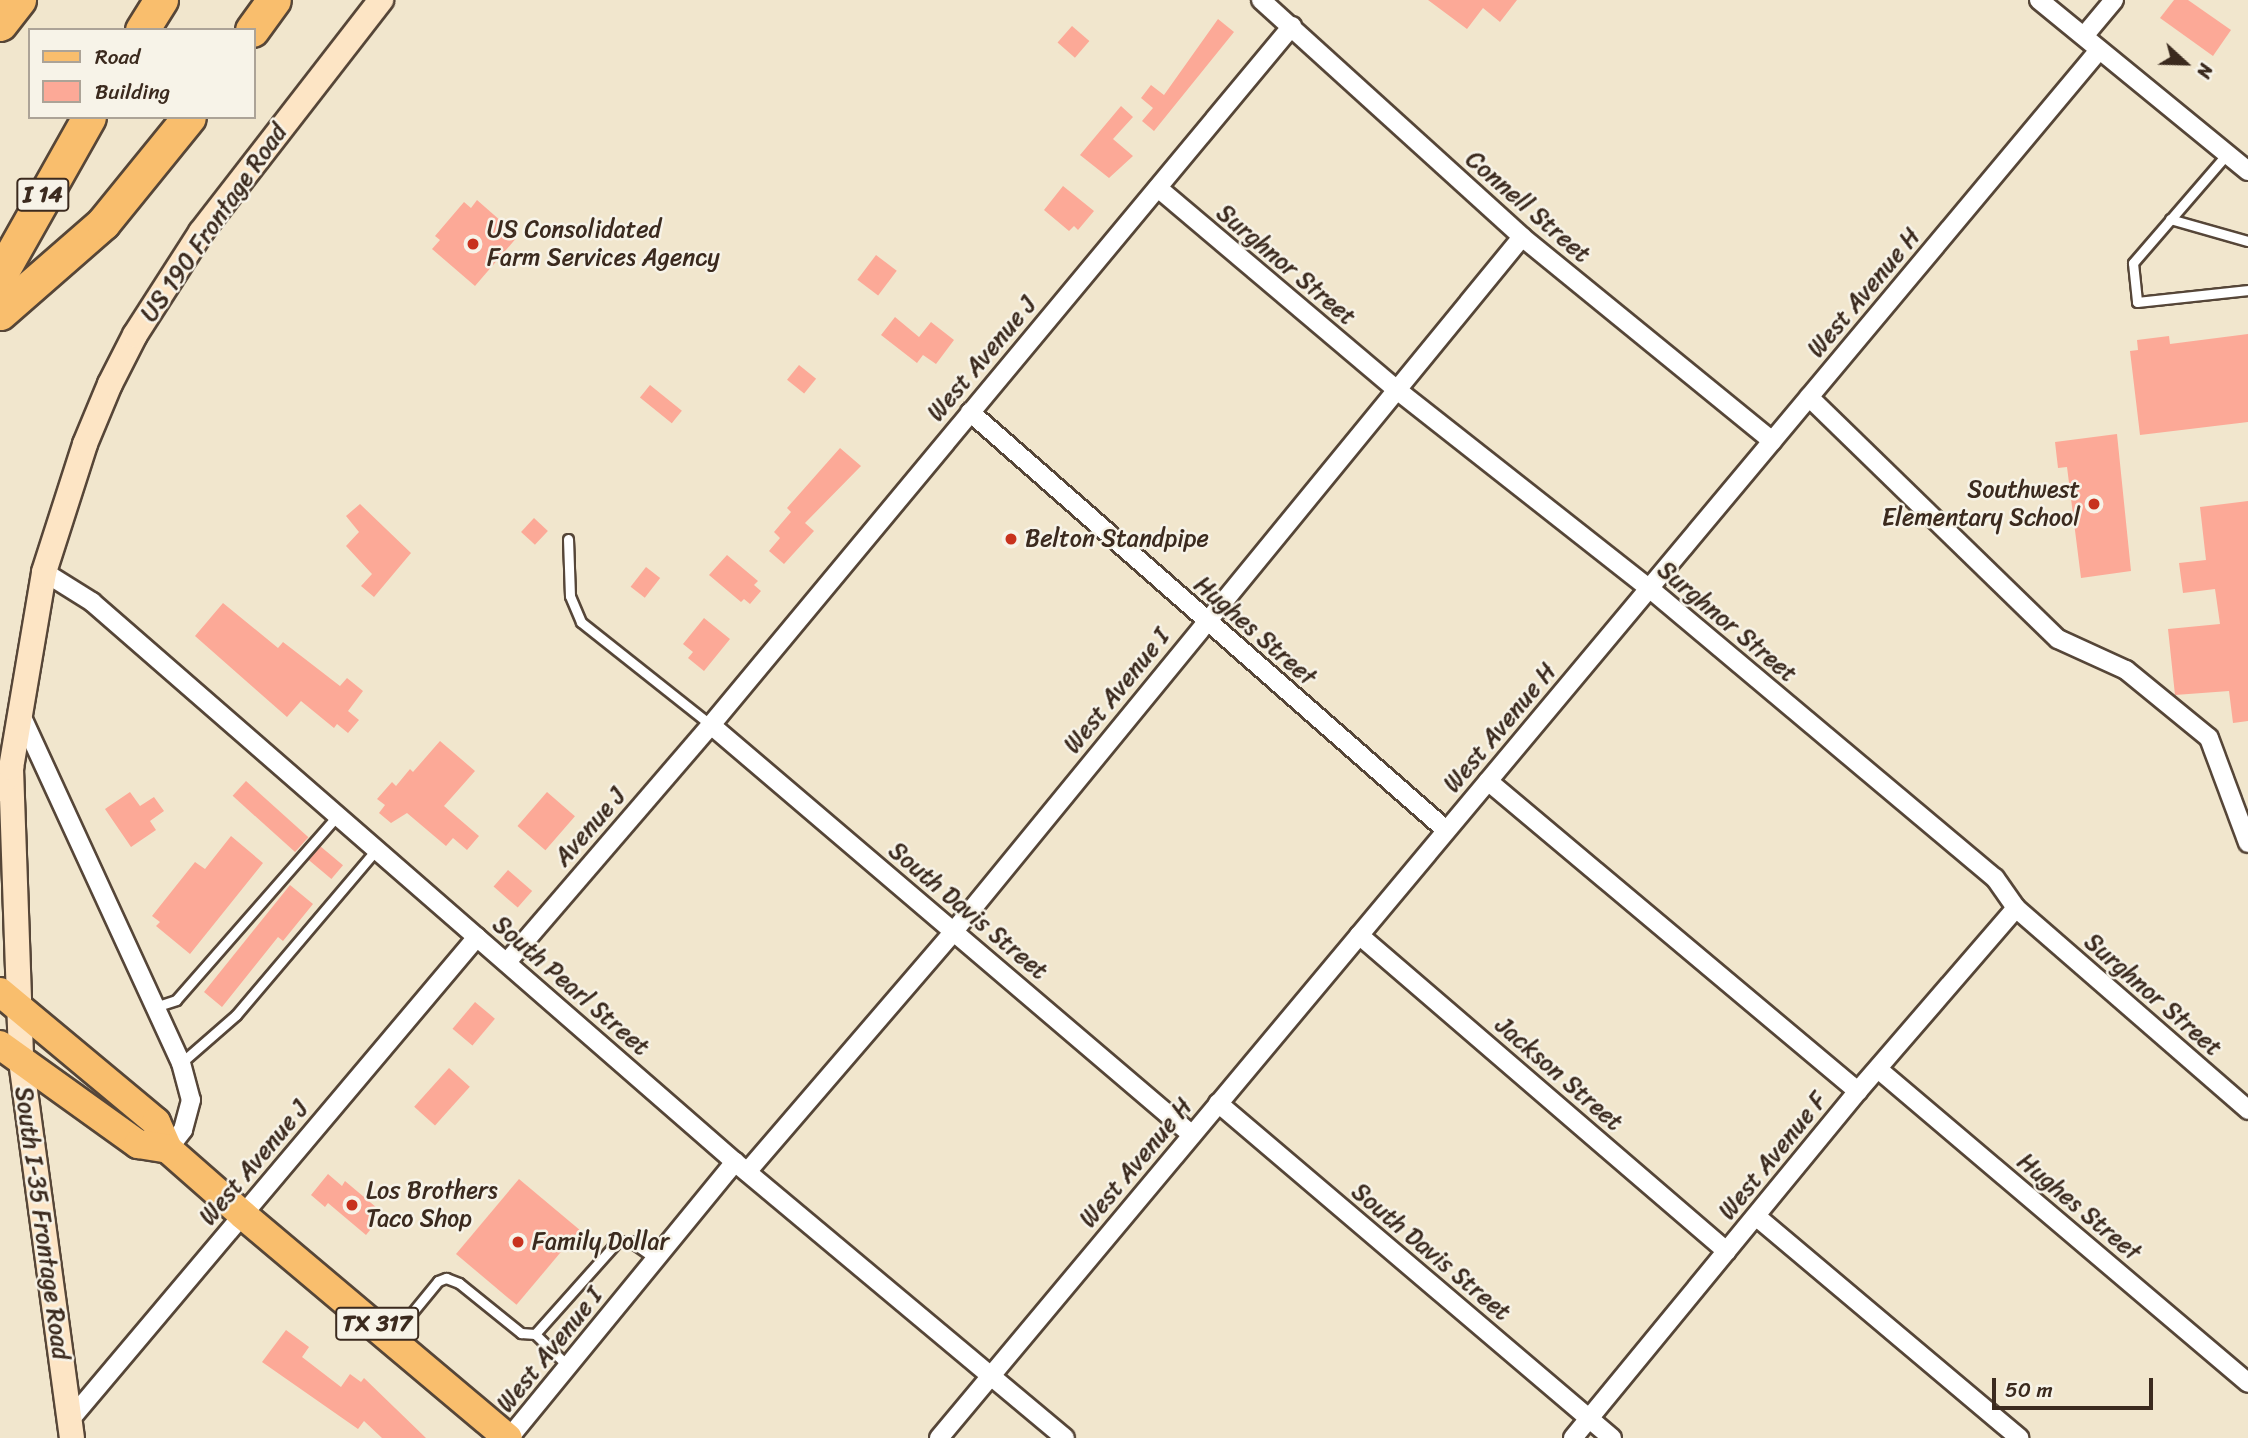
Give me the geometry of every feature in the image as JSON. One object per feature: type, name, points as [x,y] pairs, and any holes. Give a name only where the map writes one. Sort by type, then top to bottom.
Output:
[{"type":"highway","points":[[0,24],[19,0]]},
{"type":"highway","points":[[143,28],[161,0]]},
{"type":"highway","points":[[254,28],[274,0]]},
{"type":"highway","name":"I 14","points":[[0,275],[88,119]]},
{"type":"highway","points":[[0,313],[103,223],[187,119]]},
{"type":"main road","name":"US 190 Frontage Road","points":[[6,779],[44,572],[85,444],[135,335],[201,232],[381,0]]},
{"type":"main road","name":"South I-35 Frontage Road","points":[[6,779],[10,1053],[71,1430]]},
{"type":"main road","name":"TX 317","points":[[10,1000],[156,1122],[168,1149],[243,1215],[393,1337],[508,1438]]},
{"type":"main road","name":"TX 317","points":[[10,1053],[138,1144],[168,1149]]},
{"type":"street","name":"Connell Street","points":[[1261,0],[1522,237],[1772,441]]},
{"type":"street","points":[[2039,0],[2248,171]]},
{"type":"street","points":[[2084,36],[2114,0]]},
{"type":"street","name":"West Avenue J","points":[[711,724],[1292,26]]},
{"type":"street","name":"West Avenue H","points":[[939,1438],[2099,50]]},
{"type":"street","name":"Surghnor Street","points":[[1158,188],[1397,390],[1649,588],[1995,878],[2016,908],[2248,1110]]},
{"type":"street","name":"West Avenue I","points":[[508,1438],[656,1259],[954,931],[1522,237]]},
{"type":"street","points":[[1809,397],[2058,639],[2126,670],[2209,738],[2248,843]]},
{"type":"street","name":"Hughes Street","points":[[970,412],[1446,830]]},
{"type":"street","name":"South Pearl Street","points":[[44,572],[92,602],[741,1167],[1065,1438]]},
{"type":"street","points":[[19,711],[158,1006],[181,1063],[191,1100],[183,1130],[168,1149]]},
{"type":"street","name":"South Davis Street","points":[[711,724],[1192,1135]]},
{"type":"street","name":"Avenue J","points":[[507,962],[711,724]]},
{"type":"street","points":[[1488,781],[1858,1091]]},
{"type":"street","name":"West Avenue F","points":[[1573,1438],[1858,1091],[2016,908]]},
{"type":"street","name":"Jackson Street","points":[[1359,935],[1727,1251]]},
{"type":"street","name":"West Avenue J","points":[[71,1430],[243,1215],[477,937]]},
{"type":"street","name":"Hughes Street","points":[[1878,1069],[2248,1383]]},
{"type":"street","name":"South Davis Street","points":[[1218,1104],[1612,1438]]},
{"type":"street","points":[[1757,1217],[2020,1438]]},
{"type":"lane","points":[[2227,153],[2133,263],[2137,302],[2248,290]]},
{"type":"lane","points":[[2171,219],[2248,241]]},
{"type":"lane","points":[[568,539],[570,596],[580,622],[711,724]]},
{"type":"lane","points":[[158,1006],[176,1000],[337,816]]},
{"type":"lane","points":[[181,1063],[236,1014],[376,850]]},
{"type":"lane","points":[[535,1335],[617,1242],[630,1241],[656,1259]]},
{"type":"lane","points":[[393,1337],[438,1282],[446,1278],[459,1283],[521,1333],[535,1335],[568,1366]]},
{"type":"building","points":[[1428,0],[1517,0],[1500,22],[1483,8],[1467,29]]},
{"type":"building","points":[[2174,0],[2188,0],[2231,30],[2213,56],[2160,18]]},
{"type":"building","points":[[1218,19],[1234,32],[1154,131],[1142,121],[1153,108],[1141,98],[1151,85],[1164,95]]},
{"type":"building","points":[[1072,26],[1089,41],[1075,58],[1058,43]]},
{"type":"building","points":[[1121,106],[1133,117],[1113,139],[1133,156],[1109,178],[1080,155]]},
{"type":"building","points":[[1063,186],[1094,211],[1078,230],[1074,226],[1069,231],[1044,210]]},
{"type":"building","name":"US Consolidated Farm Services Agency","points":[[477,200],[518,236],[475,286],[432,249],[440,240],[435,236],[464,202],[471,208]]},
{"type":"building","points":[[876,255],[897,271],[878,295],[857,280]]},
{"type":"building","points":[[895,317],[919,337],[931,322],[954,340],[936,364],[923,355],[917,363],[881,335]]},
{"type":"building","points":[[2248,334],[2248,422],[2140,435],[2130,351],[2138,350],[2137,340],[2169,336],[2170,344]]},
{"type":"building","points":[[799,365],[816,379],[804,394],[787,380]]},
{"type":"building","points":[[650,385],[682,411],[672,423],[640,397]]},
{"type":"building","points":[[2117,434],[2131,571],[2081,578],[2067,467],[2058,468],[2055,442]]},
{"type":"building","points":[[840,448],[861,466],[805,523],[814,531],[784,564],[769,551],[780,538],[774,532],[791,512],[787,508]]},
{"type":"building","points":[[2248,501],[2248,721],[2233,723],[2229,691],[2175,695],[2168,629],[2220,624],[2215,589],[2183,593],[2179,563],[2206,560],[2200,507]]},
{"type":"building","points":[[360,504],[411,553],[374,597],[361,586],[372,574],[346,546],[359,532],[346,516]]},
{"type":"building","points":[[534,518],[548,531],[535,545],[521,532]]},
{"type":"building","points":[[727,555],[758,581],[754,585],[761,591],[750,604],[744,599],[741,602],[709,575]]},
{"type":"building","points":[[646,567],[660,578],[645,598],[631,587]]},
{"type":"building","points":[[223,603],[278,648],[283,642],[340,686],[347,678],[363,691],[348,711],[359,720],[348,733],[337,724],[334,728],[301,701],[287,717],[195,636]]},
{"type":"building","points":[[704,618],[730,639],[704,671],[688,658],[693,652],[683,644]]},
{"type":"building","points":[[440,741],[475,771],[444,806],[479,836],[467,850],[453,838],[446,846],[407,813],[391,823],[379,813],[385,805],[377,799],[392,782],[396,786],[410,769],[413,772]]},
{"type":"building","points":[[246,781],[308,837],[295,852],[233,796]]},
{"type":"building","points":[[130,792],[140,806],[154,797],[164,811],[150,821],[156,830],[131,847],[105,809]]},
{"type":"building","points":[[547,792],[575,816],[545,850],[517,826]]},
{"type":"building","points":[[231,836],[263,863],[190,954],[156,926],[160,922],[152,916],[195,862],[205,869]]},
{"type":"building","points":[[320,846],[343,865],[331,879],[308,860]]},
{"type":"building","points":[[508,870],[532,891],[518,908],[494,887]]},
{"type":"building","points":[[290,885],[313,904],[283,941],[278,937],[222,1007],[204,992]]},
{"type":"building","points":[[475,1002],[495,1019],[472,1046],[453,1029]]},
{"type":"building","points":[[449,1068],[470,1087],[435,1125],[414,1107]]},
{"type":"building","name":"Los Brothers Taco Shop","points":[[328,1174],[342,1186],[345,1181],[377,1208],[373,1214],[379,1219],[366,1235],[328,1203],[325,1207],[311,1195]]},
{"type":"building","name":"Family Dollar","points":[[519,1179],[580,1230],[517,1305],[456,1254]]},
{"type":"building","points":[[286,1330],[309,1347],[302,1357],[341,1387],[350,1374],[361,1382],[364,1378],[426,1438],[382,1438],[364,1421],[358,1429],[262,1362]]},
{"type":"place","name":"US Consolidated Farm Services Agency","points":[[473,244]]},
{"type":"place","name":"Southwest Elementary School","points":[[2094,504]]},
{"type":"place","name":"Belton Standpipe","points":[[1011,539]]},
{"type":"place","name":"Los Brothers Taco Shop","points":[[352,1205]]},
{"type":"place","name":"Family Dollar","points":[[518,1242]]}]
